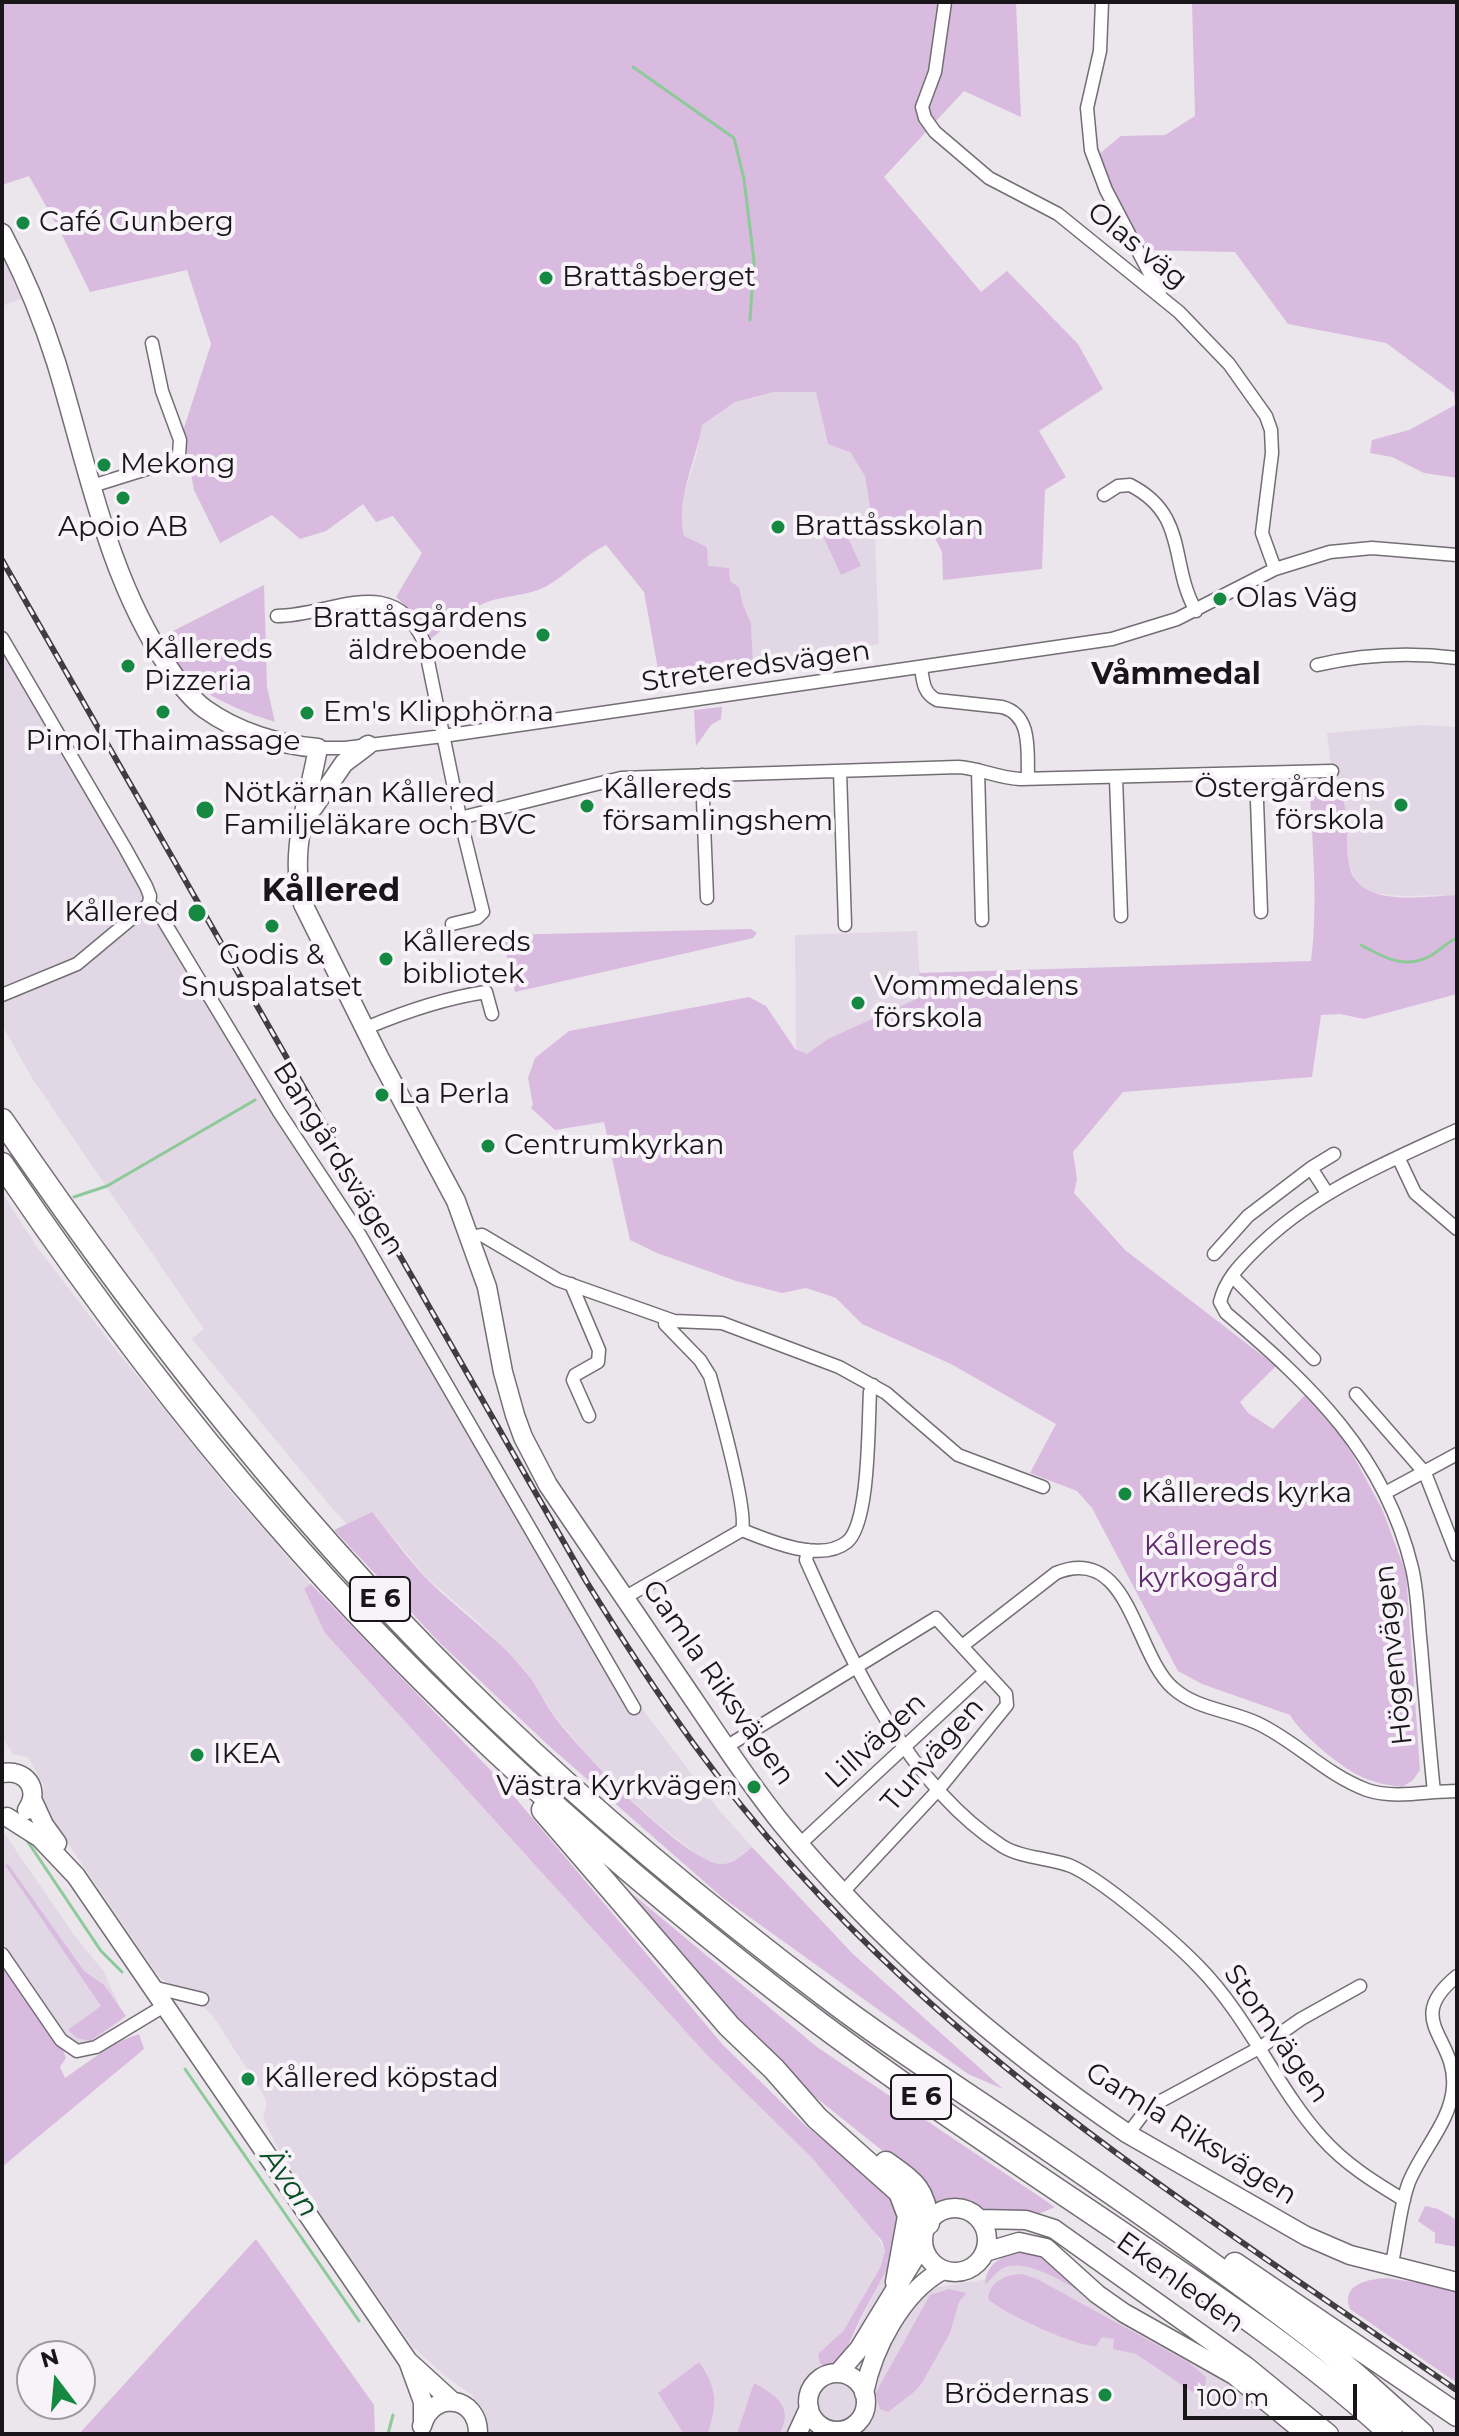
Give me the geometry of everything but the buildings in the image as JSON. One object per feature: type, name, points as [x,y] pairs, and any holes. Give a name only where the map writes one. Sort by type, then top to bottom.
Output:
[{"type":"highway","name":"E 6","points":[[2,1120],[132,1305],[219,1415],[402,1623],[492,1715],[618,1829],[757,1943],[836,2004],[1106,2189],[1295,2325],[1422,2434]]},
{"type":"highway","name":"E 6","points":[[2,1164],[120,1333],[264,1510],[385,1642],[564,1814],[732,1957],[904,2086],[1260,2326],[1350,2396],[1391,2434]]},
{"type":"highway","points":[[475,1730],[729,2026],[817,2118],[891,2184],[905,2201],[909,2216],[897,2282]]},
{"type":"highway","points":[[779,2076],[910,2180],[924,2197],[925,2233]]},
{"type":"highway","points":[[1106,2189],[1212,2248],[1457,2415]]},
{"type":"street","name":"Olas väg","points":[[945,2],[935,72],[922,107],[929,126],[989,178],[1058,214],[1162,297],[1229,364],[1266,416],[1273,440],[1262,533],[1275,569]]},
{"type":"street","points":[[1102,2],[1100,51],[1087,108],[1091,150],[1106,190],[1162,297]]},
{"type":"street","points":[[2,233],[33,299],[55,360],[124,587],[151,642],[188,693],[206,709],[244,730],[272,740],[318,748]]},
{"type":"street","points":[[92,486],[172,461],[179,455],[180,440],[162,391],[152,343]]},
{"type":"street","points":[[1104,495],[1118,486],[1130,485],[1162,509],[1174,533],[1188,595],[1196,611]]},
{"type":"street","name":"Streteredsvägen","points":[[318,748],[443,736],[1112,639],[1155,628],[1196,611],[1275,569],[1330,552],[1372,548],[1457,555]]},
{"type":"street","points":[[277,616],[298,616],[371,600],[403,611],[416,624],[424,642],[460,818],[483,912],[477,918],[452,924]]},
{"type":"street","name":"Bangårdsvägen","points":[[2,638],[125,848],[146,886],[149,904],[159,913],[279,1112],[360,1235],[634,1708]]},
{"type":"street","points":[[1317,665],[1388,654],[1457,658]]},
{"type":"street","points":[[921,667],[925,690],[937,700],[1002,707],[1020,716],[1026,736],[1028,779]]},
{"type":"street","name":"Gamla Riksvägen","points":[[304,820],[344,763],[368,745]]},
{"type":"street","name":"Gamla Riksvägen","points":[[318,748],[297,866],[303,904],[443,1175],[471,1237],[487,1287],[507,1391],[523,1437],[548,1485],[768,1806],[888,1939],[971,2015],[1072,2095],[1128,2134],[1306,2236],[1350,2255],[1456,2282]]},
{"type":"street","points":[[460,818],[621,778],[958,767],[994,776],[1028,779],[1332,771]]},
{"type":"street","points":[[978,770],[982,920]]},
{"type":"street","points":[[840,771],[845,925]]},
{"type":"street","points":[[1256,773],[1261,912]]},
{"type":"street","points":[[702,775],[707,898]]},
{"type":"street","points":[[1116,778],[1121,916]]},
{"type":"street","points":[[2,995],[77,964],[149,904]]},
{"type":"street","points":[[366,1028],[458,996],[486,992],[492,1014]]},
{"type":"street","points":[[1314,1359],[1232,1276],[1289,1219],[1327,1193],[1356,1176],[1457,1130]]},
{"type":"street","points":[[1214,1254],[1248,1216],[1334,1154]]},
{"type":"street","points":[[1398,1157],[1415,1193],[1457,1229]]},
{"type":"street","points":[[1311,1168],[1327,1193]]},
{"type":"street","points":[[471,1237],[482,1235],[543,1273],[665,1318],[722,1323],[839,1367],[873,1385],[907,1410],[958,1455],[1043,1487]]},
{"type":"street","name":"Högenvägen","points":[[1232,1276],[1223,1288],[1220,1302],[1226,1313],[1306,1384],[1341,1423],[1364,1454],[1385,1493],[1412,1571],[1434,1792]]},
{"type":"street","points":[[571,1284],[599,1350],[598,1362],[575,1375],[573,1380],[589,1416]]},
{"type":"street","points":[[665,1318],[665,1324],[700,1360],[710,1376],[744,1519],[742,1530]]},
{"type":"street","points":[[624,1598],[742,1530],[808,1550],[833,1549],[847,1542],[859,1521],[864,1494],[870,1392],[873,1385]]},
{"type":"street","points":[[1356,1394],[1425,1473],[1457,1555]]},
{"type":"street","points":[[1385,1493],[1457,1454]]},
{"type":"street","name":"Stomvägen","points":[[808,1550],[806,1560],[856,1666],[906,1748],[938,1790],[1004,1847],[1073,1867],[1140,1916],[1198,1966],[1261,2047],[1301,2111],[1324,2141],[1350,2166],[1404,2200]]},
{"type":"street","points":[[726,1747],[936,1618],[962,1646],[1056,1573],[1070,1568],[1084,1568],[1116,1585],[1159,1670],[1172,1688],[1190,1700],[1257,1723],[1302,1749],[1337,1776],[1366,1789],[1392,1794],[1457,1791]]},
{"type":"street","name":"Tunvägen","points":[[843,1892],[938,1790],[1007,1705],[1006,1694],[962,1646]]},
{"type":"street","name":"Lillvägen","points":[[800,1844],[985,1672]]},
{"type":"street","points":[[5,1816],[26,1811],[33,1790],[27,1779],[6,1767]]},
{"type":"street","points":[[32,1799],[44,1825],[76,1876],[408,2361],[453,2402],[469,2408],[479,2433]]},
{"type":"street","points":[[5,1816],[40,1838],[76,1876]]},
{"type":"street","points":[[2,1954],[61,2040],[77,2051],[96,2047],[164,2006]]},
{"type":"street","points":[[1391,2267],[1411,2179],[1437,2132],[1452,2096],[1452,2070],[1432,2013],[1438,1994],[1457,1976]]},
{"type":"street","points":[[1128,2134],[1143,2114],[1161,2101],[1261,2047],[1301,2019],[1360,1986]]},
{"type":"street","points":[[152,1987],[202,1999]]},
{"type":"street","name":"Ekenleden","points":[[925,2233],[942,2210],[950,2208],[964,2209],[980,2219],[1026,2220],[1054,2229],[1246,2366],[1329,2434]]},
{"type":"street","points":[[980,2219],[987,2234],[985,2252]]},
{"type":"street","points":[[925,2233],[927,2257],[943,2270]]},
{"type":"street","points":[[838,2373],[859,2349],[925,2233]]},
{"type":"street","name":"Ekenleden","points":[[864,2393],[875,2355],[905,2302],[919,2285],[943,2270],[957,2272],[971,2269],[985,2252],[1019,2242],[1046,2248],[1097,2294],[1124,2313],[1234,2375],[1306,2434]]},
{"type":"street","points":[[408,2361],[423,2402],[423,2429]]},
{"type":"street","points":[[797,2434],[809,2408],[809,2395],[814,2384],[826,2375],[838,2373],[852,2377],[864,2393],[865,2406],[859,2420],[836,2432],[820,2425],[809,2408]]},
{"type":"street","points":[[423,2429],[426,2416],[438,2405],[453,2402]]},
{"type":"shaded area","points":[[2,245],[26,297],[2,306]]},
{"type":"shaded area","name":"Brattåsskolan","points":[[774,392],[817,392],[828,444],[850,452],[865,476],[875,538],[879,644],[753,665],[751,623],[739,587],[708,566],[684,536],[680,518],[701,425],[735,402]]},
{"type":"shaded area","points":[[2,646],[316,1175],[627,1689],[719,1810],[752,1847],[741,1857],[724,1865],[703,1859],[659,1825],[599,1770],[554,1715],[526,1671],[479,1623],[426,1577],[372,1512],[347,1524],[332,1508],[192,1339],[204,1329],[32,1078],[2,1025]]},
{"type":"shaded area","name":"Östergårdens förskola","points":[[1422,725],[1457,727],[1457,895],[1371,893],[1358,885],[1348,863],[1347,818],[1330,758],[1327,733]]},
{"type":"shaded area","name":"Vommedalens förskola","points":[[917,931],[922,1009],[864,1046],[801,1056],[796,1047],[795,935]]},
{"type":"shaded area","points":[[2,1193],[37,1247],[112,1345],[235,1497],[311,1584],[304,1590],[325,1633],[706,2054],[812,2158],[874,2230],[885,2251],[880,2268],[844,2330],[822,2350],[845,2353],[896,2250],[927,2289],[988,2279],[995,2265],[1032,2256],[1208,2364],[1298,2434],[487,2434],[483,2415],[473,2396],[413,2347],[287,2167],[263,2118],[267,2104],[263,2094],[213,2016],[159,1977],[41,1804],[44,1786],[28,1757],[13,1754],[2,1737]]},
{"type":"shaded area","points":[[2,1830],[74,1935],[104,1972],[118,2003],[124,2018],[93,2042],[82,2045],[71,2041],[2,1942]]},
{"type":"green space","points":[[2,2],[1016,2],[1021,117],[964,91],[884,177],[981,292],[1007,271],[1078,344],[1103,389],[1039,431],[1066,477],[1045,490],[1042,569],[943,580],[942,552],[930,528],[905,528],[875,538],[865,476],[850,452],[828,444],[816,392],[774,392],[735,402],[702,425],[684,494],[684,536],[707,547],[708,566],[729,568],[730,581],[739,587],[751,623],[753,665],[660,680],[644,592],[606,545],[545,587],[479,606],[429,640],[418,618],[396,597],[422,553],[393,516],[376,522],[363,504],[326,531],[300,539],[272,515],[220,543],[194,490],[183,431],[211,344],[187,270],[90,292],[29,176],[2,185]]},
{"type":"green space","points":[[1192,2],[1457,2],[1457,478],[1424,473],[1392,457],[1370,453],[1372,440],[1409,430],[1455,405],[1454,393],[1386,343],[1288,324],[1235,252],[1140,250],[1098,155],[1121,136],[1165,135],[1195,116]]},
{"type":"green space","points":[[841,523],[861,566],[841,575],[821,532]]},
{"type":"green space","points":[[264,585],[267,687],[275,722],[236,708],[199,688],[182,672],[159,638]]},
{"type":"green space","points":[[722,707],[721,719],[711,725],[696,746],[694,710]]},
{"type":"green space","name":"Kållereds kyrkogård","points":[[1341,791],[1347,817],[1349,865],[1355,879],[1365,888],[1394,897],[1457,895],[1457,994],[1364,1019],[1340,1014],[1321,1015],[1312,1077],[1123,1092],[1073,1152],[1077,1179],[1074,1193],[1125,1250],[1276,1366],[1240,1402],[1248,1413],[1273,1429],[1306,1394],[1335,1426],[1355,1459],[1382,1509],[1406,1573],[1420,1770],[1413,1780],[1402,1787],[1374,1781],[1350,1771],[1311,1740],[1290,1715],[1202,1684],[1178,1671],[1092,1508],[1077,1491],[1030,1473],[1056,1424],[951,1364],[862,1324],[836,1298],[806,1288],[782,1293],[736,1281],[630,1240],[604,1122],[555,1130],[531,1108],[528,1078],[535,1058],[569,1031],[749,997],[766,1006],[795,1049],[807,1054],[828,1039],[921,997],[919,973],[1311,961],[1315,899],[1310,796]]},
{"type":"green space","points":[[751,929],[757,933],[753,938],[515,992],[502,935]]},
{"type":"green space","points":[[372,1512],[426,1578],[513,1657],[567,1732],[657,1824],[703,1858],[720,1864],[733,1861],[752,1847],[853,1954],[1003,2089],[968,2074],[723,1898],[548,1745],[440,1643],[334,1530]]},
{"type":"green space","points":[[311,1584],[502,1782],[723,2045],[806,2126],[888,2194],[899,2215],[892,2260],[845,2352],[833,2365],[824,2366],[818,2354],[844,2330],[880,2268],[885,2251],[882,2241],[812,2158],[706,2054],[325,1633],[304,1589]]},
{"type":"green space","points":[[8,1864],[84,1971],[104,1985],[126,2016],[90,2041],[77,2038],[68,2030],[101,2006],[5,1865]]},
{"type":"green space","points":[[630,1892],[817,2047],[1055,2207],[1041,2213],[990,2214],[972,2200],[947,2200],[936,2204],[925,2182],[809,2092],[726,2011],[625,1898]]},
{"type":"green space","points":[[2,1958],[62,2047],[66,2058],[60,2067],[65,2078],[115,2043],[139,2034],[144,2049],[2,2167]]},
{"type":"green space","points":[[1425,2206],[1438,2209],[1457,2220],[1457,2247],[1435,2243],[1435,2233],[1418,2221]]},
{"type":"green space","points":[[256,2239],[374,2405],[375,2434],[79,2434],[92,2420],[96,2420],[96,2415]]},
{"type":"green space","points":[[1018,2253],[1044,2258],[1102,2304],[1054,2277],[1026,2267],[1003,2268],[985,2284],[988,2271],[995,2262]]},
{"type":"green space","points":[[1022,2274],[1037,2279],[1188,2362],[1206,2377],[1205,2387],[1194,2393],[1136,2354],[1113,2349],[1114,2339],[1102,2337],[1096,2346],[1073,2341],[1023,2320],[988,2299],[999,2280]]},
{"type":"green space","points":[[1387,2278],[1457,2289],[1457,2383],[1350,2309],[1349,2294],[1353,2288],[1358,2284]]},
{"type":"green space","points":[[949,2289],[966,2293],[959,2302],[950,2333],[922,2383],[888,2412],[880,2409],[875,2394],[930,2295]]},
{"type":"green space","points":[[699,2362],[713,2389],[713,2413],[708,2434],[684,2434],[658,2393]]},
{"type":"green space","points":[[754,2383],[781,2403],[785,2417],[779,2434],[737,2434]]},
{"type":"waterway","points":[[633,67],[734,138],[744,179],[754,261],[750,320]]},
{"type":"waterway","points":[[1361,945],[1379,955],[1407,962],[1425,958],[1457,938]]},
{"type":"waterway","points":[[74,1197],[107,1186],[255,1100]]},
{"type":"waterway","name":"Ävan","points":[[24,1836],[101,1951],[122,1972]]},
{"type":"waterway","name":"Ävan","points":[[185,2069],[359,2321]]},
{"type":"waterway","points":[[388,2434],[393,2415]]},
{"type":"railway","points":[[2,560],[586,1581],[665,1703],[741,1806],[877,1954],[970,2038],[1036,2092],[1173,2194],[1455,2389]]},
{"type":"place","name":"Café Gunberg","points":[[23,223]]},
{"type":"place","name":"Brattåsberget","points":[[546,278]]},
{"type":"place","name":"Mekong","points":[[104,465]]},
{"type":"place","name":"Apoio AB","points":[[123,498]]},
{"type":"place","name":"Brattåsskolan","points":[[778,527]]},
{"type":"place","name":"Olas Väg","points":[[1220,599]]},
{"type":"place","name":"Brattåsgårdens äldreboende","points":[[543,635]]},
{"type":"place","name":"Kållereds Pizzeria","points":[[128,666]]},
{"type":"place","name":"Pimol Thaimassage","points":[[163,712]]},
{"type":"place","name":"Em's Klipphörna","points":[[307,713]]},
{"type":"place","name":"Östergårdens förskola","points":[[1401,805]]},
{"type":"place","name":"Kållereds församlingshem","points":[[587,806]]},
{"type":"place","name":"Nötkärnan Kållered Familjeläkare och BVC","points":[[205,810]]},
{"type":"place","name":"Kållered","points":[[197,913]]},
{"type":"place","name":"Godis & Snuspalatset","points":[[272,926]]},
{"type":"place","name":"Kållereds bibliotek","points":[[386,959]]},
{"type":"place","name":"Vommedalens förskola","points":[[858,1003]]},
{"type":"place","name":"La Perla","points":[[382,1095]]},
{"type":"place","name":"Centrumkyrkan","points":[[488,1146]]},
{"type":"place","name":"Kållereds kyrka","points":[[1125,1494]]},
{"type":"place","name":"IKEA","points":[[197,1755]]},
{"type":"place","name":"Västra Kyrkvägen","points":[[754,1787]]},
{"type":"place","name":"Kållered köpstad","points":[[248,2079]]},
{"type":"place","name":"Brödernas","points":[[1105,2395]]},
{"type":"district","name":"Våmmedal","points":[[1176,675]]},
{"type":"district","name":"Kållered","points":[[331,892]]}]
